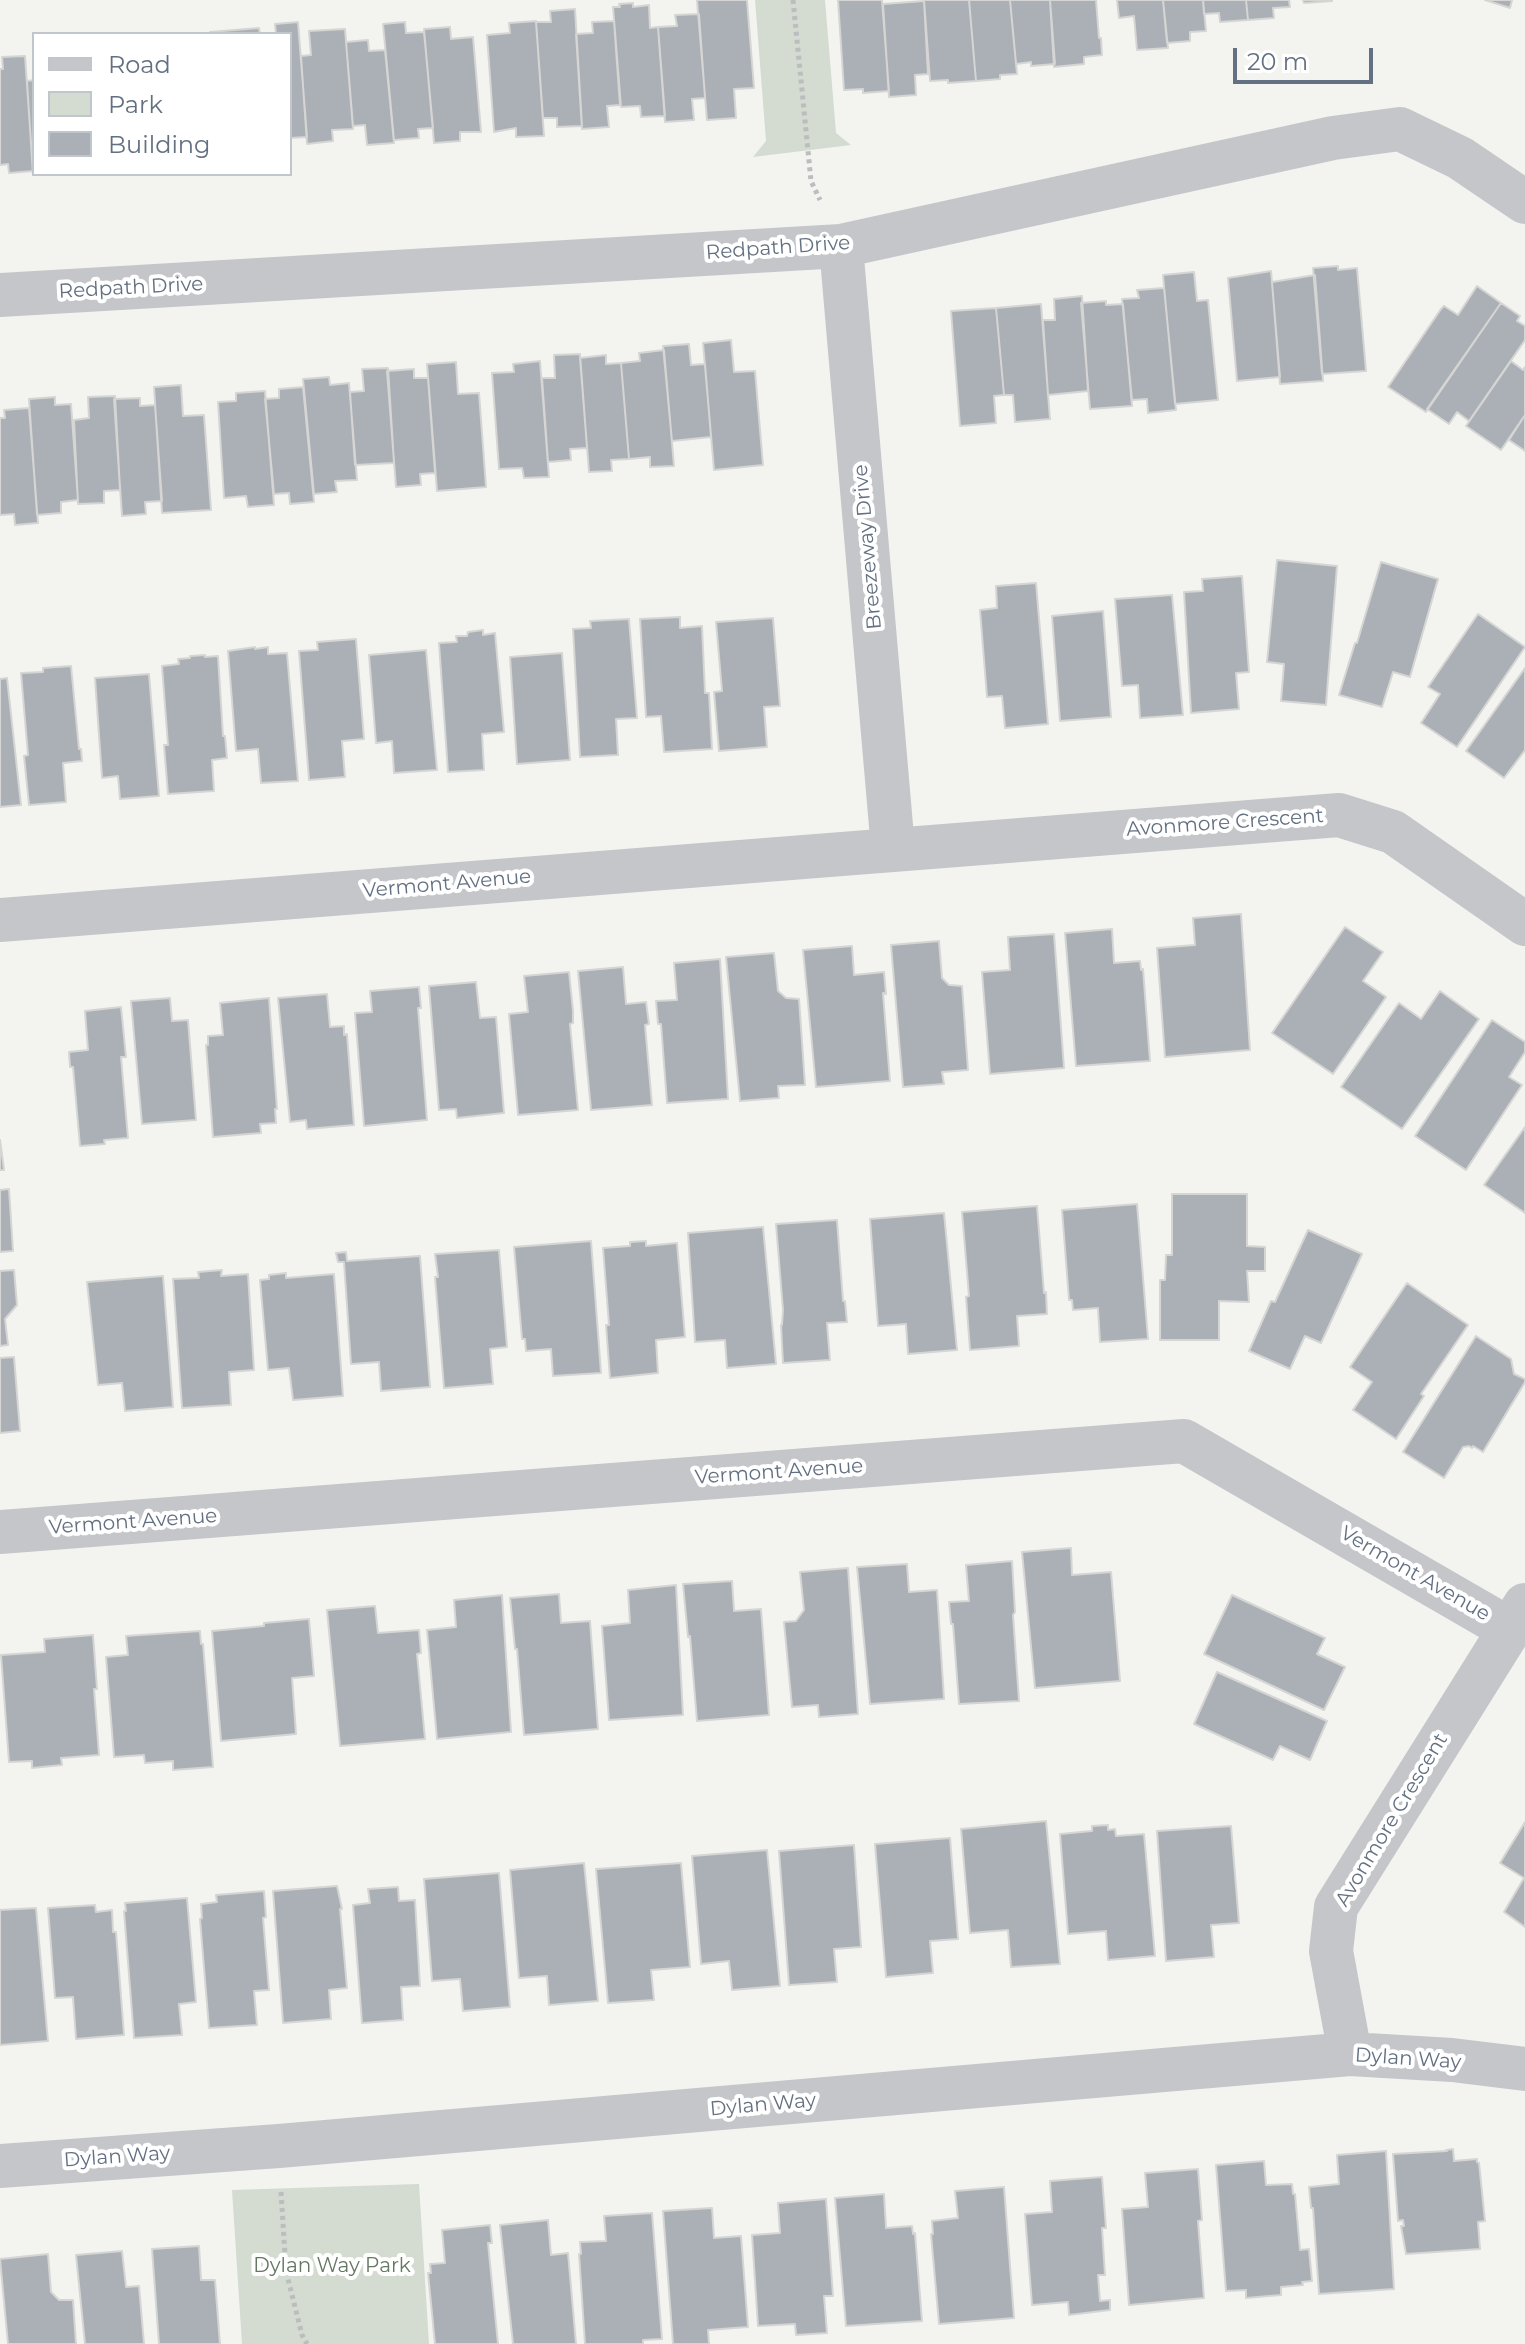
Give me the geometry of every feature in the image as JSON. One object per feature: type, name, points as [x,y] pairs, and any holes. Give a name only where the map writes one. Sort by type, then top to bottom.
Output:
[{"type":"street","name":"Redpath Drive","points":[[0,295],[841,246],[1318,142],[1400,129],[1460,158],[1525,202]]},
{"type":"street","name":"Breezeway Drive","points":[[841,246],[893,849]]},
{"type":"street","name":"Avonmore Crescent","points":[[893,849],[1339,815],[1393,832],[1525,924]]},
{"type":"street","name":"Vermont Avenue","points":[[0,920],[893,849]]},
{"type":"street","name":"Vermont Avenue","points":[[0,1532],[1184,1441],[1517,1617]]},
{"type":"street","name":"Avonmore Crescent","points":[[1350,2054],[1331,1951],[1336,1907],[1517,1617]]},
{"type":"street","name":"Dylan Way","points":[[0,2166],[279,2146],[1350,2054],[1452,2060],[1525,2069]]},
{"type":"path","points":[[793,0],[811,181],[841,246]]},
{"type":"path","points":[[279,2146],[286,2271],[307,2344]]},
{"type":"green space","points":[[755,0],[825,0],[836,133],[851,145],[753,157],[766,141]]},
{"type":"green space","name":"Dylan Way Park","points":[[419,2184],[429,2344],[242,2344],[232,2190]]},
{"type":"building","points":[[697,0],[747,0],[754,88],[734,89],[736,118],[707,120]]},
{"type":"building","points":[[838,0],[882,0],[889,91],[863,93],[863,89],[844,90]]},
{"type":"building","points":[[924,0],[969,0],[976,81],[930,81]]},
{"type":"building","points":[[969,0],[1010,0],[1017,74],[976,81]]},
{"type":"building","points":[[1010,0],[1050,0],[1055,64],[1016,64]]},
{"type":"building","points":[[1050,0],[1096,0],[1102,55],[1084,57],[1084,64],[1054,67]]},
{"type":"building","points":[[1117,0],[1163,0],[1168,48],[1137,50],[1134,16],[1119,18]]},
{"type":"building","points":[[1163,0],[1203,0],[1206,31],[1190,32],[1190,41],[1167,43]]},
{"type":"building","points":[[1203,0],[1246,0],[1248,20],[1220,22],[1219,13],[1204,14]]},
{"type":"building","points":[[1246,0],[1289,0],[1290,7],[1273,8],[1274,18],[1248,20]]},
{"type":"building","points":[[1303,0],[1332,0],[1332,1],[1304,3]]},
{"type":"building","points":[[1485,0],[1512,0],[1510,8]]},
{"type":"building","points":[[924,1],[928,74],[915,75],[916,95],[889,97],[883,4]]},
{"type":"building","points":[[633,3],[633,7],[649,5],[650,28],[658,27],[665,116],[641,117],[640,106],[621,107],[613,7]]},
{"type":"building","points":[[575,9],[582,126],[557,127],[557,118],[543,118],[536,22],[551,22],[550,11]]},
{"type":"building","points":[[699,14],[705,98],[692,99],[694,120],[665,122],[658,27],[677,26],[675,15]]},
{"type":"building","points":[[536,21],[544,136],[516,137],[516,128],[494,132],[487,35],[510,33],[509,23]]},
{"type":"building","points":[[614,21],[620,105],[607,106],[609,127],[582,129],[576,34],[593,33],[592,22]]},
{"type":"building","points":[[298,22],[307,137],[292,138],[292,32],[276,32],[275,24]]},
{"type":"building","points":[[405,22],[406,33],[424,32],[433,128],[418,129],[419,138],[394,140],[383,24]]},
{"type":"building","points":[[450,27],[451,39],[473,37],[481,132],[460,132],[460,141],[434,143],[424,29]]},
{"type":"building","points":[[259,28],[260,32],[210,32]]},
{"type":"building","points":[[345,29],[353,129],[332,130],[333,141],[307,144],[301,56],[311,55],[309,31]]},
{"type":"building","points":[[368,40],[369,51],[385,50],[394,143],[367,145],[365,125],[353,126],[346,42]]},
{"type":"building","points":[[25,56],[32,171],[9,173],[8,164],[0,165],[2,57]]},
{"type":"building","points":[[32,80],[32,159],[27,81]]},
{"type":"building","points":[[1338,266],[1338,270],[1357,268],[1366,371],[1322,374],[1313,268]]},
{"type":"building","points":[[1271,271],[1280,377],[1237,381],[1228,278]]},
{"type":"building","points":[[1194,272],[1197,301],[1208,300],[1218,400],[1175,404],[1163,275]]},
{"type":"building","points":[[1315,275],[1323,381],[1280,384],[1272,282]]},
{"type":"building","points":[[1477,286],[1501,303],[1426,412],[1388,387],[1441,309],[1444,306],[1458,315]]},
{"type":"building","points":[[1164,288],[1176,410],[1148,413],[1147,399],[1132,400],[1122,299],[1139,298],[1137,290]]},
{"type":"building","points":[[1082,296],[1088,391],[1048,395],[1043,320],[1055,320],[1054,299]]},
{"type":"building","points":[[1106,301],[1106,305],[1123,304],[1132,406],[1090,409],[1081,303]]},
{"type":"building","points":[[1501,303],[1520,316],[1517,321],[1525,326],[1525,340],[1469,421],[1457,412],[1449,424],[1427,409]]},
{"type":"building","points":[[1041,304],[1050,419],[1015,422],[1013,395],[1004,395],[996,308]]},
{"type":"building","points":[[996,308],[1004,395],[994,396],[996,423],[960,426],[951,311]]},
{"type":"building","points":[[731,340],[734,372],[755,371],[763,465],[714,470],[703,343]]},
{"type":"building","points":[[689,344],[691,365],[705,364],[711,437],[672,441],[663,346]]},
{"type":"building","points":[[664,350],[674,466],[650,467],[650,457],[629,459],[621,363],[640,361],[639,353]]},
{"type":"building","points":[[580,354],[587,448],[570,449],[571,460],[548,462],[542,378],[555,378],[554,355]]},
{"type":"building","points":[[606,355],[606,364],[621,363],[629,459],[611,460],[612,471],[589,472],[580,358]]},
{"type":"building","points":[[540,361],[549,477],[524,478],[522,468],[499,469],[492,373],[514,372],[513,364]]},
{"type":"building","points":[[1511,361],[1523,370],[1525,367],[1525,415],[1501,450],[1466,426]]},
{"type":"building","points":[[456,362],[458,394],[479,393],[486,487],[437,491],[427,364]]},
{"type":"building","points":[[388,368],[394,463],[355,465],[350,392],[364,391],[362,369]]},
{"type":"building","points":[[414,369],[414,378],[428,378],[435,473],[420,474],[421,485],[396,487],[387,371]]},
{"type":"building","points":[[329,377],[330,385],[349,383],[357,480],[335,481],[337,492],[314,494],[303,379]]},
{"type":"building","points":[[181,385],[183,416],[204,415],[211,510],[162,513],[154,387]]},
{"type":"building","points":[[303,387],[314,502],[290,504],[289,493],[274,494],[265,399],[279,398],[279,389]]},
{"type":"building","points":[[265,391],[274,505],[248,507],[246,496],[224,498],[218,402],[236,401],[236,393]]},
{"type":"building","points":[[115,396],[120,490],[104,491],[104,503],[78,504],[74,420],[89,418],[88,397]]},
{"type":"building","points":[[55,397],[55,405],[71,404],[78,500],[61,502],[61,513],[37,515],[29,399]]},
{"type":"building","points":[[140,398],[140,406],[155,405],[162,501],[145,502],[146,514],[122,516],[114,399]]},
{"type":"building","points":[[29,408],[38,523],[15,525],[14,514],[0,515],[0,418],[5,418],[4,410]]},
{"type":"building","points":[[1525,415],[1525,451],[1509,440]]},
{"type":"building","points":[[1277,560],[1337,566],[1326,705],[1281,701],[1284,664],[1267,662]]},
{"type":"building","points":[[1381,562],[1438,579],[1410,677],[1393,672],[1382,707],[1339,695]]},
{"type":"building","points":[[1242,576],[1249,672],[1236,673],[1239,709],[1191,713],[1184,592],[1203,591],[1202,579]]},
{"type":"building","points":[[1036,583],[1048,724],[1005,728],[1002,696],[987,697],[980,610],[997,608],[996,586]]},
{"type":"building","points":[[1172,595],[1183,715],[1140,718],[1138,685],[1122,686],[1115,599]]},
{"type":"building","points":[[1103,611],[1111,717],[1060,721],[1052,616]]},
{"type":"building","points":[[1478,614],[1525,647],[1457,747],[1421,723],[1440,694],[1428,687]]},
{"type":"building","points":[[680,617],[680,628],[702,626],[705,693],[709,693],[712,749],[664,752],[661,716],[646,717],[640,619]]},
{"type":"building","points":[[773,618],[780,706],[764,707],[767,747],[719,751],[714,692],[722,691],[716,622]]},
{"type":"building","points":[[629,619],[637,718],[616,719],[618,755],[580,757],[573,629],[591,628],[590,621]]},
{"type":"building","points":[[483,630],[483,635],[495,633],[504,732],[482,734],[484,770],[448,772],[439,643],[457,642],[456,636]]},
{"type":"building","points":[[356,639],[364,739],[342,741],[345,777],[309,780],[299,651],[318,650],[317,642]]},
{"type":"building","points":[[268,647],[268,654],[287,653],[298,781],[261,783],[258,749],[236,751],[228,651]]},
{"type":"building","points":[[426,650],[437,770],[394,773],[392,741],[376,743],[369,655]]},
{"type":"building","points":[[562,653],[570,760],[517,764],[510,657]]},
{"type":"building","points":[[218,656],[227,758],[212,760],[214,791],[168,794],[162,666],[179,664],[178,659]]},
{"type":"building","points":[[71,666],[82,761],[63,763],[66,802],[29,805],[21,673]]},
{"type":"building","points":[[1525,668],[1525,750],[1504,778],[1466,751]]},
{"type":"building","points":[[149,674],[159,796],[120,799],[118,776],[102,778],[95,678]]},
{"type":"building","points":[[7,678],[21,805],[0,807],[0,679]]},
{"type":"building","points":[[1241,914],[1250,1050],[1165,1057],[1157,948],[1195,945],[1193,918]]},
{"type":"building","points":[[1345,927],[1383,952],[1363,981],[1386,997],[1333,1074],[1272,1033]]},
{"type":"building","points":[[1112,929],[1114,963],[1140,961],[1143,969],[1150,1061],[1076,1066],[1065,933]]},
{"type":"building","points":[[1054,934],[1064,1068],[990,1074],[982,972],[1010,970],[1008,937]]},
{"type":"building","points":[[939,941],[942,978],[949,985],[962,986],[968,1070],[942,1072],[944,1084],[903,1087],[891,945]]},
{"type":"building","points":[[852,946],[854,975],[884,972],[890,1081],[816,1087],[803,950]]},
{"type":"building","points":[[774,953],[778,991],[786,998],[799,999],[805,1085],[778,1086],[779,1098],[740,1101],[726,957]]},
{"type":"building","points":[[720,959],[728,1099],[667,1103],[661,1024],[658,1024],[656,1001],[677,1000],[674,963]]},
{"type":"building","points":[[623,967],[626,1004],[646,1002],[652,1105],[591,1110],[578,971]]},
{"type":"building","points":[[569,972],[578,1110],[518,1115],[509,1014],[528,1012],[524,976]]},
{"type":"building","points":[[476,982],[480,1018],[496,1017],[504,1113],[457,1118],[456,1109],[439,1110],[429,986]]},
{"type":"building","points":[[419,987],[427,1120],[364,1126],[355,1013],[372,1012],[370,991]]},
{"type":"building","points":[[1440,991],[1479,1019],[1402,1129],[1341,1087],[1399,1003],[1421,1019]]},
{"type":"building","points":[[327,994],[330,1027],[344,1026],[344,1035],[347,1034],[354,1125],[307,1129],[306,1120],[290,1122],[278,998]]},
{"type":"building","points":[[170,998],[172,1021],[188,1020],[196,1120],[142,1124],[131,1001]]},
{"type":"building","points":[[269,998],[276,1123],[260,1124],[261,1133],[213,1137],[206,1045],[208,1036],[223,1035],[220,1003]]},
{"type":"building","points":[[121,1007],[126,1057],[121,1057],[128,1138],[80,1146],[69,1052],[88,1050],[85,1011]]},
{"type":"building","points":[[1492,1020],[1525,1042],[1525,1052],[1509,1077],[1522,1085],[1466,1170],[1415,1136]]},
{"type":"building","points":[[1525,1127],[1525,1213],[1484,1185]]},
{"type":"building","points":[[0,1140],[4,1170],[0,1170]]},
{"type":"building","points":[[9,1189],[13,1251],[0,1252],[0,1190]]},
{"type":"building","points":[[1172,1194],[1247,1194],[1247,1246],[1265,1247],[1265,1271],[1247,1271],[1249,1302],[1219,1301],[1219,1340],[1160,1340],[1160,1280],[1165,1280],[1166,1255],[1172,1255]]},
{"type":"building","points":[[1137,1204],[1148,1339],[1100,1342],[1098,1308],[1073,1310],[1072,1300],[1069,1300],[1062,1210]]},
{"type":"building","points":[[1037,1206],[1047,1314],[1017,1316],[1019,1346],[970,1350],[962,1212]]},
{"type":"building","points":[[944,1213],[957,1350],[908,1354],[906,1324],[878,1326],[870,1219]]},
{"type":"building","points":[[837,1220],[847,1322],[827,1323],[830,1360],[783,1363],[783,1310],[776,1224]]},
{"type":"building","points":[[763,1227],[776,1364],[727,1368],[725,1340],[695,1342],[688,1233]]},
{"type":"building","points":[[1308,1230],[1362,1254],[1321,1343],[1305,1336],[1290,1369],[1249,1351]]},
{"type":"building","points":[[591,1241],[601,1373],[553,1376],[551,1349],[526,1351],[525,1339],[522,1339],[514,1247]]},
{"type":"building","points":[[646,1241],[646,1246],[677,1243],[685,1337],[656,1340],[658,1373],[610,1378],[603,1248]]},
{"type":"building","points":[[499,1250],[507,1347],[490,1349],[493,1384],[444,1388],[435,1254]]},
{"type":"building","points":[[346,1252],[347,1261],[420,1256],[430,1387],[381,1391],[379,1362],[351,1364],[344,1262],[338,1262],[336,1253]]},
{"type":"building","points":[[14,1270],[17,1305],[5,1319],[8,1345],[0,1346],[0,1271]]},
{"type":"building","points":[[222,1270],[221,1276],[248,1274],[254,1370],[229,1372],[231,1405],[182,1408],[173,1279],[199,1278],[198,1272]]},
{"type":"building","points":[[286,1273],[286,1278],[334,1274],[343,1396],[293,1400],[289,1368],[268,1370],[260,1280],[269,1279],[269,1275]]},
{"type":"building","points":[[163,1276],[173,1407],[125,1411],[122,1383],[98,1385],[87,1282]]},
{"type":"building","points":[[1407,1283],[1468,1325],[1421,1394],[1424,1396],[1396,1439],[1353,1410],[1372,1382],[1350,1367]]},
{"type":"building","points":[[1476,1336],[1511,1359],[1514,1374],[1525,1379],[1525,1382],[1483,1452],[1473,1446],[1463,1447],[1444,1478],[1403,1452]]},
{"type":"building","points":[[14,1357],[20,1431],[0,1433],[0,1358]]},
{"type":"building","points":[[1071,1548],[1072,1575],[1111,1572],[1120,1681],[1035,1688],[1022,1552]]},
{"type":"building","points":[[1012,1561],[1019,1701],[959,1704],[949,1602],[969,1601],[966,1565]]},
{"type":"building","points":[[907,1564],[909,1592],[937,1590],[944,1699],[870,1704],[857,1567]]},
{"type":"building","points":[[848,1568],[858,1714],[819,1717],[818,1705],[792,1707],[784,1622],[796,1621],[804,1610],[800,1572]]},
{"type":"building","points":[[732,1581],[734,1611],[761,1609],[769,1715],[697,1721],[683,1584]]},
{"type":"building","points":[[676,1585],[683,1715],[609,1720],[602,1626],[630,1623],[628,1590]]},
{"type":"building","points":[[559,1594],[561,1623],[590,1621],[598,1729],[524,1735],[510,1598]]},
{"type":"building","points":[[502,1595],[511,1732],[437,1739],[427,1630],[456,1627],[454,1600]]},
{"type":"building","points":[[1232,1595],[1325,1638],[1317,1654],[1345,1667],[1324,1710],[1204,1654]]},
{"type":"building","points":[[375,1606],[378,1633],[419,1630],[421,1653],[417,1654],[425,1739],[340,1746],[327,1610]]},
{"type":"building","points":[[309,1619],[314,1676],[292,1678],[296,1734],[221,1741],[212,1631]]},
{"type":"building","points":[[200,1631],[213,1767],[173,1770],[173,1761],[145,1763],[144,1755],[114,1757],[106,1657],[128,1655],[126,1636]]},
{"type":"building","points":[[93,1635],[99,1755],[61,1758],[62,1765],[32,1768],[32,1761],[9,1762],[1,1655],[45,1652],[44,1639]]},
{"type":"building","points":[[1217,1672],[1327,1721],[1310,1760],[1280,1746],[1273,1760],[1194,1724]]},
{"type":"building","points":[[1046,1821],[1060,1964],[1011,1967],[1008,1930],[970,1933],[961,1829]]},
{"type":"building","points":[[1525,1822],[1525,1927],[1504,1912],[1524,1878],[1500,1863]]},
{"type":"building","points":[[1108,1825],[1108,1830],[1115,1829],[1116,1836],[1144,1834],[1155,1956],[1108,1960],[1106,1931],[1068,1934],[1060,1834],[1092,1831],[1092,1826]]},
{"type":"building","points":[[1231,1826],[1239,1923],[1211,1925],[1214,1957],[1166,1961],[1157,1831]]},
{"type":"building","points":[[950,1838],[958,1939],[930,1941],[933,1973],[886,1977],[875,1844]]},
{"type":"building","points":[[854,1845],[861,1947],[834,1949],[837,1982],[789,1985],[779,1851]]},
{"type":"building","points":[[767,1850],[780,1986],[732,1990],[729,1961],[701,1964],[692,1856]]},
{"type":"building","points":[[584,1863],[598,2001],[549,2005],[547,1976],[519,1978],[510,1870]]},
{"type":"building","points":[[681,1863],[690,1967],[651,1970],[654,2000],[608,2003],[596,1869]]},
{"type":"building","points":[[499,1873],[510,2007],[463,2011],[460,1979],[432,1981],[424,1879]]},
{"type":"building","points":[[337,1886],[342,1909],[347,1988],[329,1990],[331,2019],[283,2023],[273,1891]]},
{"type":"building","points":[[398,1887],[399,1901],[415,1900],[420,1986],[401,1987],[403,2020],[362,2023],[353,1905],[370,1903],[368,1889]]},
{"type":"building","points":[[264,1891],[269,1990],[254,1991],[257,2025],[209,2028],[201,1904],[217,1902],[216,1895]]},
{"type":"building","points":[[187,1898],[196,2002],[179,2004],[182,2035],[134,2038],[125,1903]]},
{"type":"building","points":[[95,1905],[96,1912],[112,1910],[124,2035],[76,2039],[73,1997],[55,1998],[48,1908]]},
{"type":"building","points":[[36,1908],[48,2041],[0,2045],[0,1910]]},
{"type":"building","points":[[1453,2149],[1454,2161],[1477,2159],[1479,2163],[1485,2221],[1478,2222],[1480,2249],[1406,2254],[1401,2226],[1404,2226],[1403,2220],[1398,2221],[1393,2154]]},
{"type":"building","points":[[1386,2151],[1394,2289],[1319,2294],[1309,2187],[1339,2184],[1337,2155]]},
{"type":"building","points":[[1264,2161],[1266,2185],[1292,2184],[1300,2250],[1309,2249],[1312,2281],[1281,2287],[1281,2295],[1246,2298],[1246,2290],[1226,2291],[1216,2165]]},
{"type":"building","points":[[1198,2169],[1202,2220],[1198,2221],[1204,2298],[1129,2305],[1122,2209],[1148,2207],[1145,2173]]},
{"type":"building","points":[[1102,2177],[1106,2228],[1102,2228],[1105,2275],[1098,2275],[1100,2301],[1110,2300],[1110,2310],[1069,2315],[1068,2302],[1032,2305],[1025,2214],[1052,2212],[1050,2181]]},
{"type":"building","points":[[1004,2187],[1014,2318],[939,2324],[932,2221],[958,2218],[955,2191]]},
{"type":"building","points":[[884,2194],[886,2228],[912,2226],[915,2233],[922,2321],[846,2326],[835,2198]]},
{"type":"building","points":[[826,2199],[833,2296],[824,2296],[827,2333],[796,2335],[795,2324],[758,2326],[752,2235],[780,2233],[778,2203]]},
{"type":"building","points":[[712,2208],[714,2238],[741,2236],[748,2327],[708,2330],[709,2344],[673,2344],[663,2211]]},
{"type":"building","points":[[652,2213],[662,2339],[643,2340],[643,2344],[585,2344],[580,2242],[606,2241],[604,2216]]},
{"type":"building","points":[[548,2220],[551,2255],[568,2253],[576,2344],[513,2344],[500,2225]]},
{"type":"building","points":[[490,2225],[492,2243],[488,2243],[498,2344],[435,2344],[428,2273],[431,2273],[430,2264],[445,2263],[442,2230]]},
{"type":"building","points":[[199,2246],[201,2280],[215,2280],[220,2344],[159,2344],[152,2249]]},
{"type":"building","points":[[122,2251],[126,2287],[139,2286],[144,2344],[85,2344],[76,2255]]},
{"type":"building","points":[[48,2254],[51,2292],[59,2300],[73,2300],[76,2344],[8,2344],[0,2259]]}]
